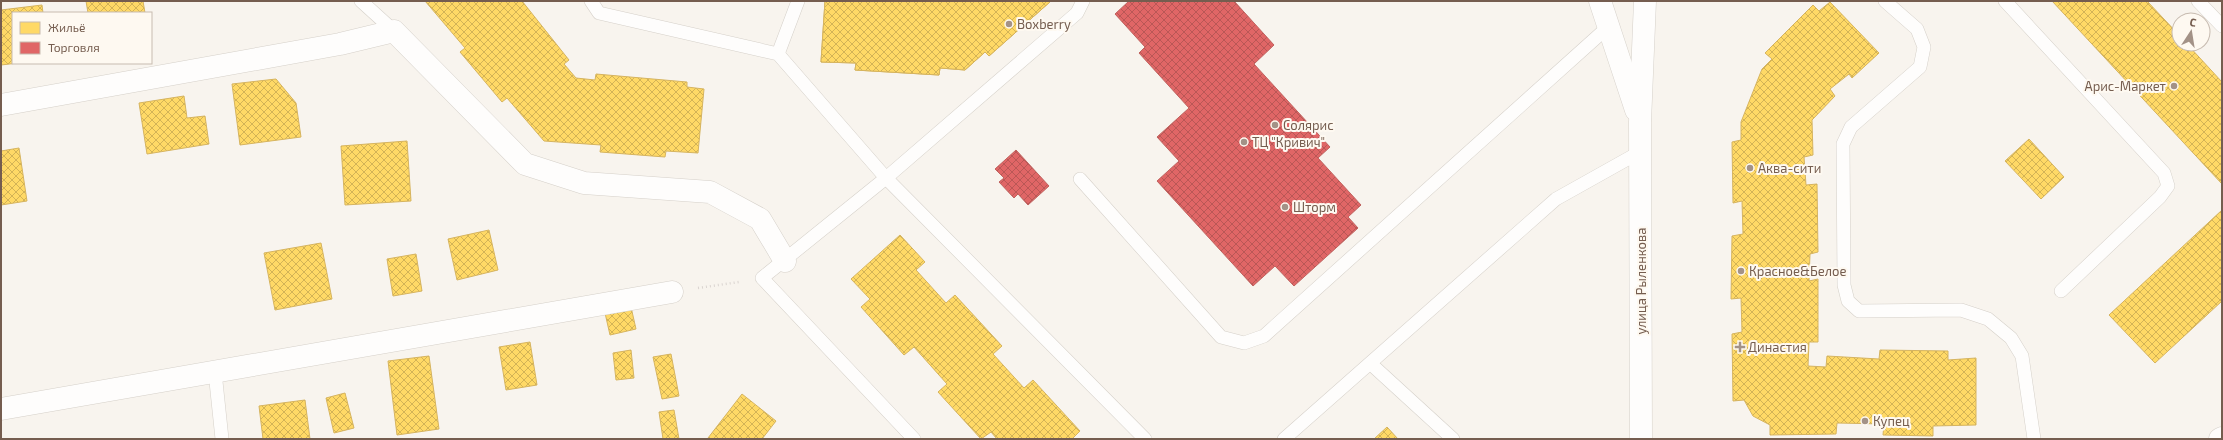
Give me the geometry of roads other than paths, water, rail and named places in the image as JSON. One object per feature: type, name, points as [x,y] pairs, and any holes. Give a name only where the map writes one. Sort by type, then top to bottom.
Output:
[{"type":"street","name":"улица Рыленкова","points":[[1600,1],[1640,122]]},
{"type":"street","name":"улица Рыленкова","points":[[1641,439],[1640,122],[1645,1]]},
{"type":"street","points":[[1,105],[340,44],[394,31],[525,164],[584,183],[710,192],[760,219],[785,261]]},
{"type":"street","points":[[1,409],[672,292]]},
{"type":"lane","points":[[361,1],[394,31]]},
{"type":"lane","points":[[591,1],[598,13],[778,54],[886,178],[1145,439]]},
{"type":"lane","points":[[778,54],[798,1]]},
{"type":"lane","points":[[914,439],[762,278],[785,261],[886,178],[1077,13],[1083,1]]},
{"type":"lane","points":[[1885,1],[1917,29],[1924,46],[1920,66],[1851,128],[1843,144],[1844,285],[1848,301],[1859,311],[1961,310],[1988,319],[2011,338],[2022,356],[2034,439]]},
{"type":"lane","points":[[2005,1],[2164,173],[2168,186],[2160,197],[2061,291]]},
{"type":"lane","points":[[2198,1],[2222,26]]},
{"type":"lane","points":[[1080,179],[1221,337],[1244,343],[1264,336],[1608,27]]},
{"type":"lane","points":[[1284,439],[1371,364],[1556,199],[1640,152]]},
{"type":"lane","points":[[1371,364],[1453,439]]},
{"type":"lane","points":[[215,372],[222,439]]},
{"type":"place","name":"Boxberry","points":[[1009,24]]},
{"type":"place","name":"Арис-Маркет","points":[[2174,86]]},
{"type":"place","name":"Солярис","points":[[1275,125]]},
{"type":"place","name":"ТЦ \"Кривич\"","points":[[1244,142]]},
{"type":"place","name":"Аква-сити","points":[[1750,168]]},
{"type":"place","name":"Шторм","points":[[1285,207]]},
{"type":"place","name":"Красное&Белое","points":[[1741,271]]},
{"type":"place","name":"Династия","points":[[1740,347]]},
{"type":"place","name":"Купец","points":[[1865,421]]}]
